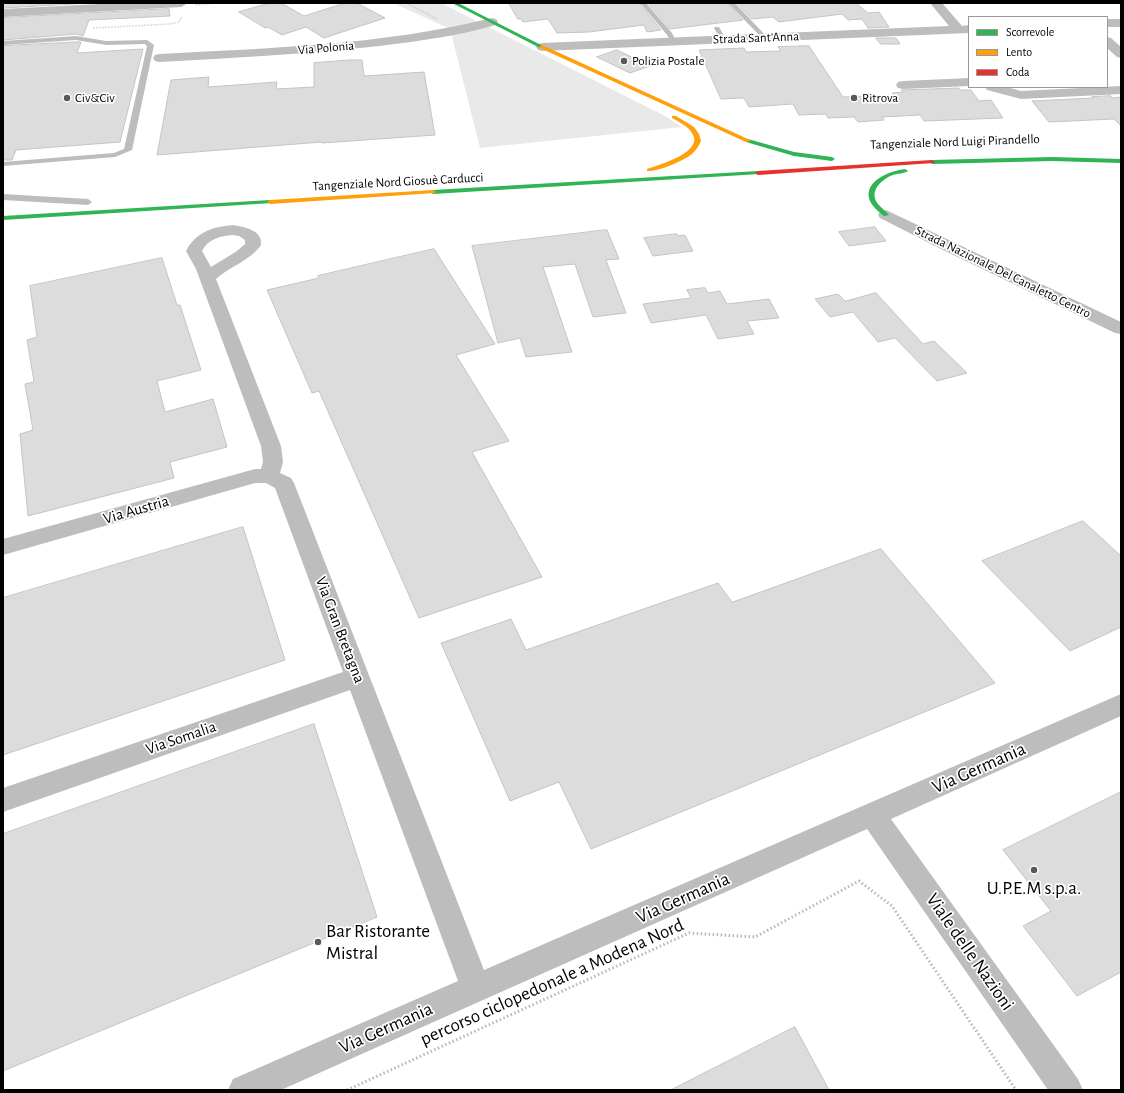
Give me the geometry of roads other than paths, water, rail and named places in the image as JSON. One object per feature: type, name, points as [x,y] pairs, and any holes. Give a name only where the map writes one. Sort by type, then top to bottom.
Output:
[{"type":"main road","points":[[454,3],[542,47],[678,119],[692,128],[698,137],[698,145],[693,152],[684,158],[649,170]]},
{"type":"main road","points":[[542,47],[753,143],[794,154],[836,159]]},
{"type":"main road","name":"Tangenziale Nord Luigi Pirandello","points":[[785,161],[939,154],[1121,153]]},
{"type":"main road","name":"Tangenziale Nord Luigi Pirandello","points":[[794,171],[934,162],[1052,159],[1121,161]]},
{"type":"main road","points":[[886,215],[873,202],[872,192],[879,179],[898,171],[989,167],[1003,160]]},
{"type":"main road","name":"Tangenziale Nord Giosuè Carducci","points":[[383,186],[680,168]]},
{"type":"main road","name":"Tangenziale Nord Giosuè Carducci","points":[[3,218],[794,171]]},
{"type":"main road","points":[[11,207],[92,202]]},
{"type":"street","points":[[936,3],[963,29]]},
{"type":"street","points":[[3,13],[182,8]]},
{"type":"street","name":"Via Polonia","points":[[154,59],[336,48],[461,31],[492,22]]},
{"type":"street","points":[[1108,23],[1121,23]]},
{"type":"street","name":"Strada Sant'Anna","points":[[542,47],[963,29]]},
{"type":"street","points":[[1108,42],[1121,54]]},
{"type":"street","points":[[903,85],[968,82]]},
{"type":"street","points":[[996,88],[1021,95],[1121,90]]},
{"type":"street","name":"Strada Nazionale Del Canaletto Centro","points":[[886,215],[952,249],[1121,329]]},
{"type":"street","points":[[208,278],[270,446],[273,462],[269,476]]},
{"type":"street","name":"Via Austria","points":[[3,547],[255,476],[269,476]]},
{"type":"street","name":"Via Gran Bretagna","points":[[269,476],[284,483],[476,988]]},
{"type":"street","name":"Via Somalia","points":[[3,800],[358,677]]},
{"type":"street","name":"Via Germania","points":[[244,1090],[1121,705]]},
{"type":"street","name":"Viale delle Nazioni","points":[[873,815],[1068,1090]]},
{"type":"lane","points":[[643,3],[670,34],[673,41]]},
{"type":"lane","points":[[731,3],[764,37]]},
{"type":"lane","points":[[717,28],[723,39]]},
{"type":"lane","points":[[3,43],[76,38],[106,43],[147,42],[151,45],[154,59],[141,96],[128,150],[115,155],[3,164]]},
{"type":"lane","points":[[3,198],[92,202]]},
{"type":"place","name":"Polizia Postale","points":[[624,61]]},
{"type":"place","name":"Civ&Civ","points":[[67,98]]},
{"type":"place","name":"Ritrova","points":[[854,98]]},
{"type":"place","name":"U.P.E.M s.p.a.","points":[[1034,870]]},
{"type":"place","name":"Bar Ristorante Mistral","points":[[318,942]]}]
